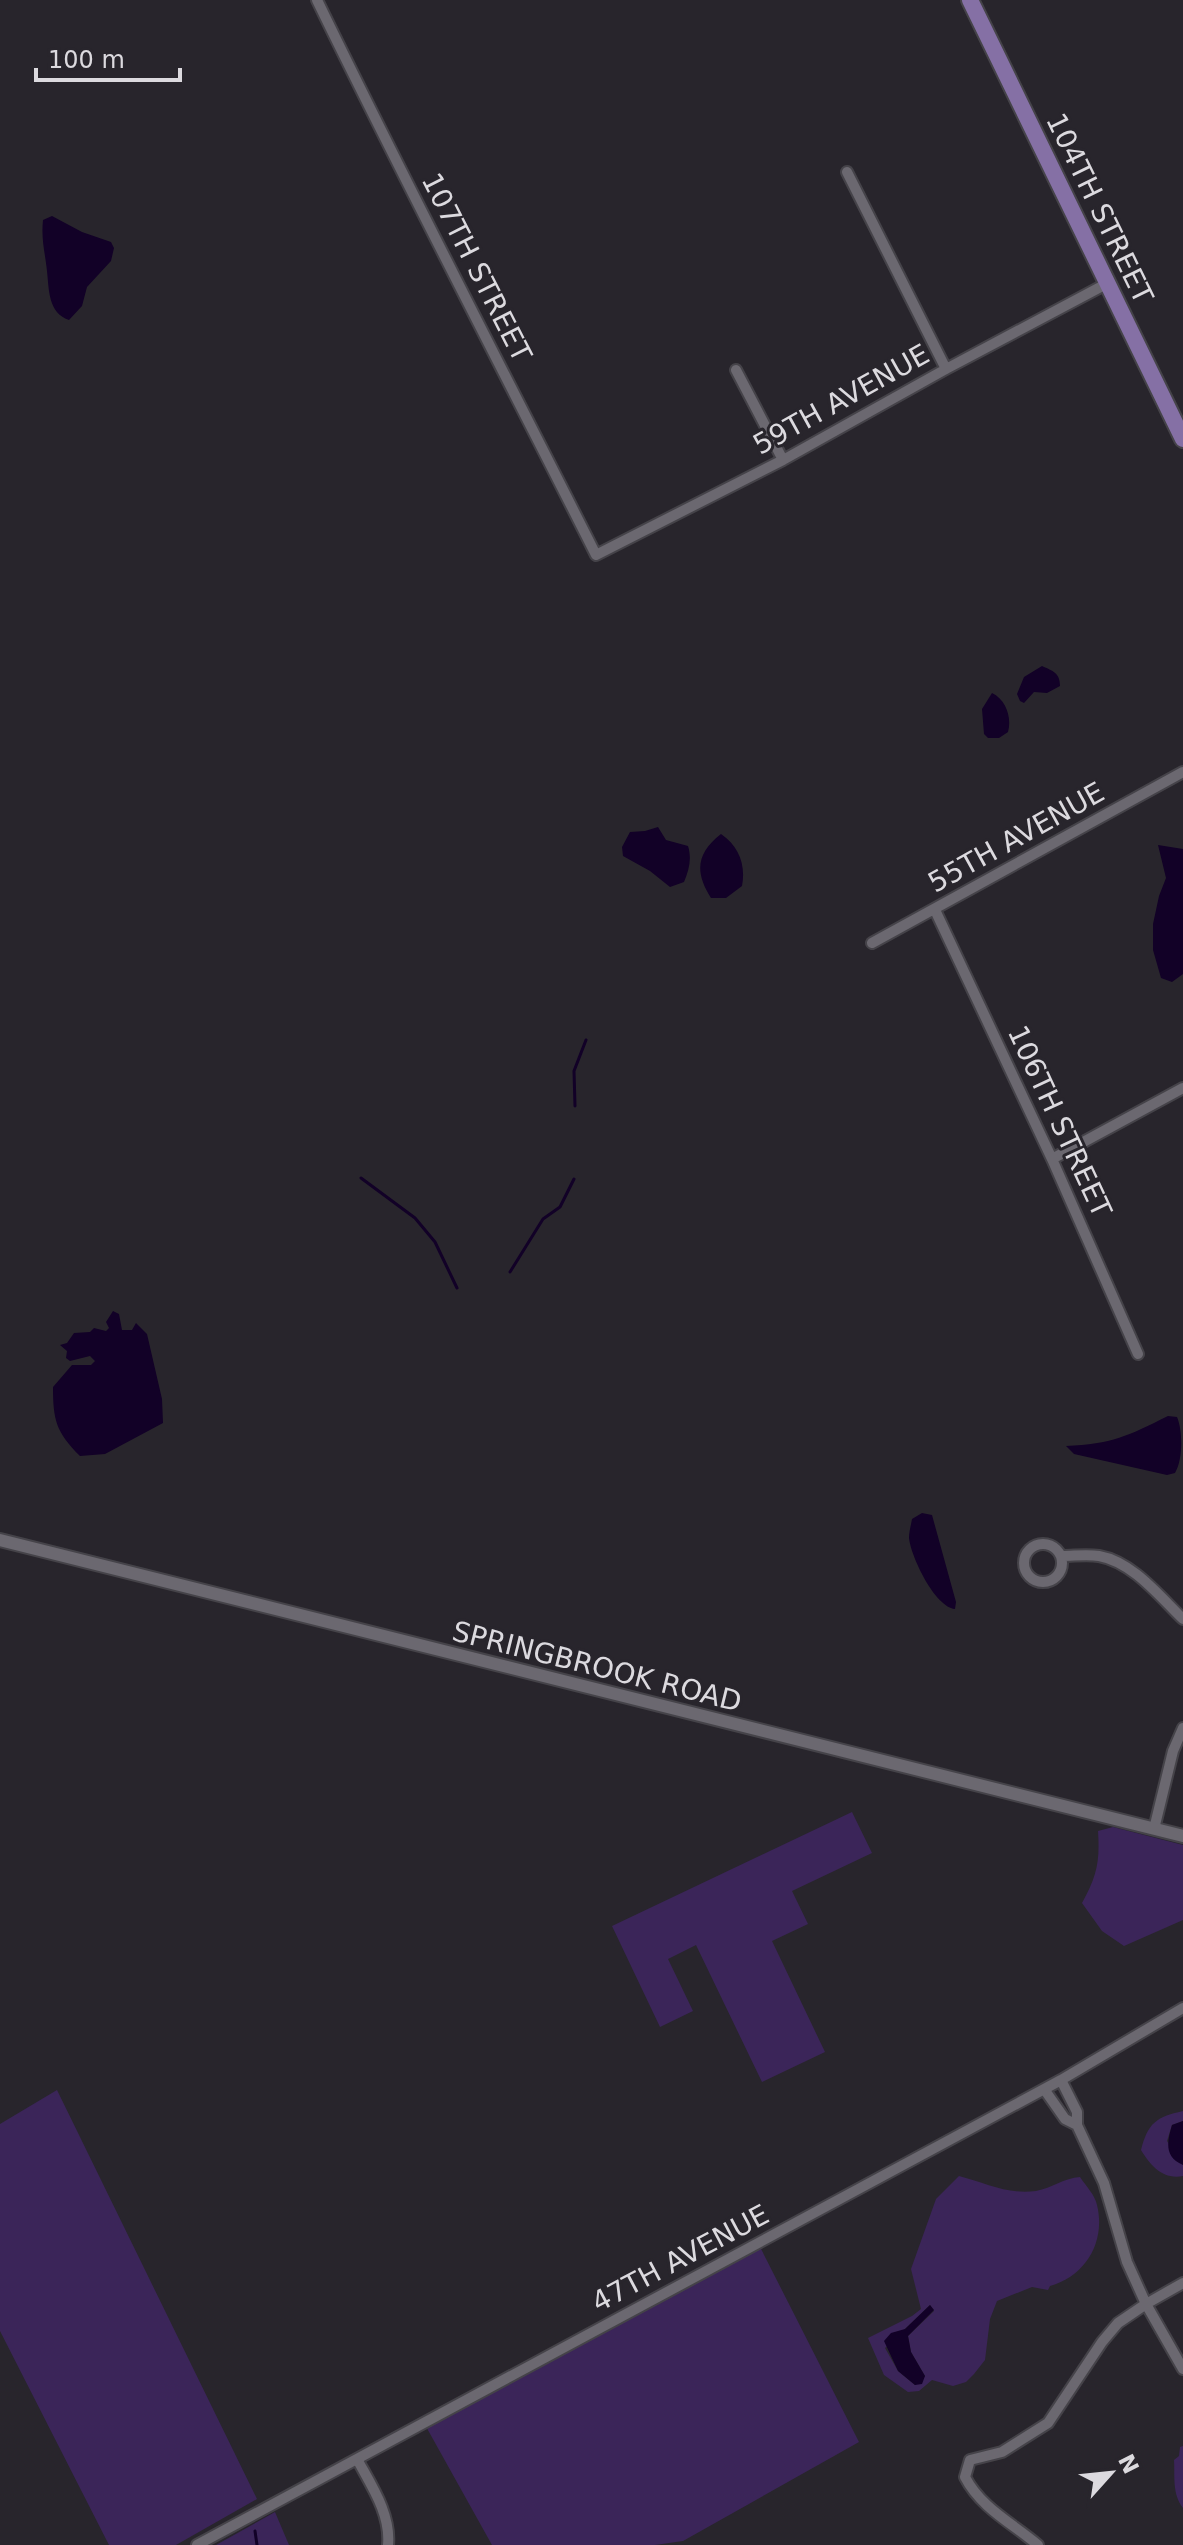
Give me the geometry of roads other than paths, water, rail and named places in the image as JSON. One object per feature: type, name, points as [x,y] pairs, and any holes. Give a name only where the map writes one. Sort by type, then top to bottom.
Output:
[{"type":"main road","name":"104TH STREET","points":[[970,0],[1183,439]]},
{"type":"street","name":"107TH STREET","points":[[317,0],[387,146],[445,253],[596,555]]},
{"type":"street","points":[[847,172],[946,369]]},
{"type":"street","name":"59TH AVENUE","points":[[596,555],[783,460],[1108,283]]},
{"type":"street","points":[[736,370],[783,460]]},
{"type":"street","name":"55TH AVENUE","points":[[872,943],[1183,772]]},
{"type":"street","name":"106TH STREET","points":[[935,910],[1052,1159],[1138,1354]]},
{"type":"street","points":[[1052,1159],[1183,1088]]},
{"type":"street","name":"SPRINGBROOK ROAD","points":[[0,1540],[1183,1836]]},
{"type":"street","points":[[1062,1556],[1097,1556],[1115,1560],[1141,1579],[1183,1619]]},
{"type":"street","points":[[1154,1829],[1173,1751],[1183,1728]]},
{"type":"street","name":"47TH AVENUE","points":[[197,2545],[1061,2080],[1183,2008]]},
{"type":"street","points":[[1061,2080],[1077,2112],[1077,2125],[1104,2183],[1127,2262],[1146,2304],[1183,2369]]},
{"type":"street","points":[[1044,2089],[1065,2119],[1077,2125]]},
{"type":"street","points":[[1038,2545],[991,2510],[973,2491],[965,2477],[970,2460],[1002,2452],[1048,2423],[1118,2323],[1183,2283]]},
{"type":"street","points":[[357,2459],[383,2510],[388,2526],[388,2545]]},
{"type":"waterway","points":[[575,1106],[574,1071],[586,1040]]},
{"type":"waterway","points":[[361,1178],[415,1218],[435,1242],[457,1288]]},
{"type":"waterway","points":[[510,1272],[543,1219],[560,1207],[574,1179]]},
{"type":"waterway","points":[[255,2531],[257,2545]]}]
